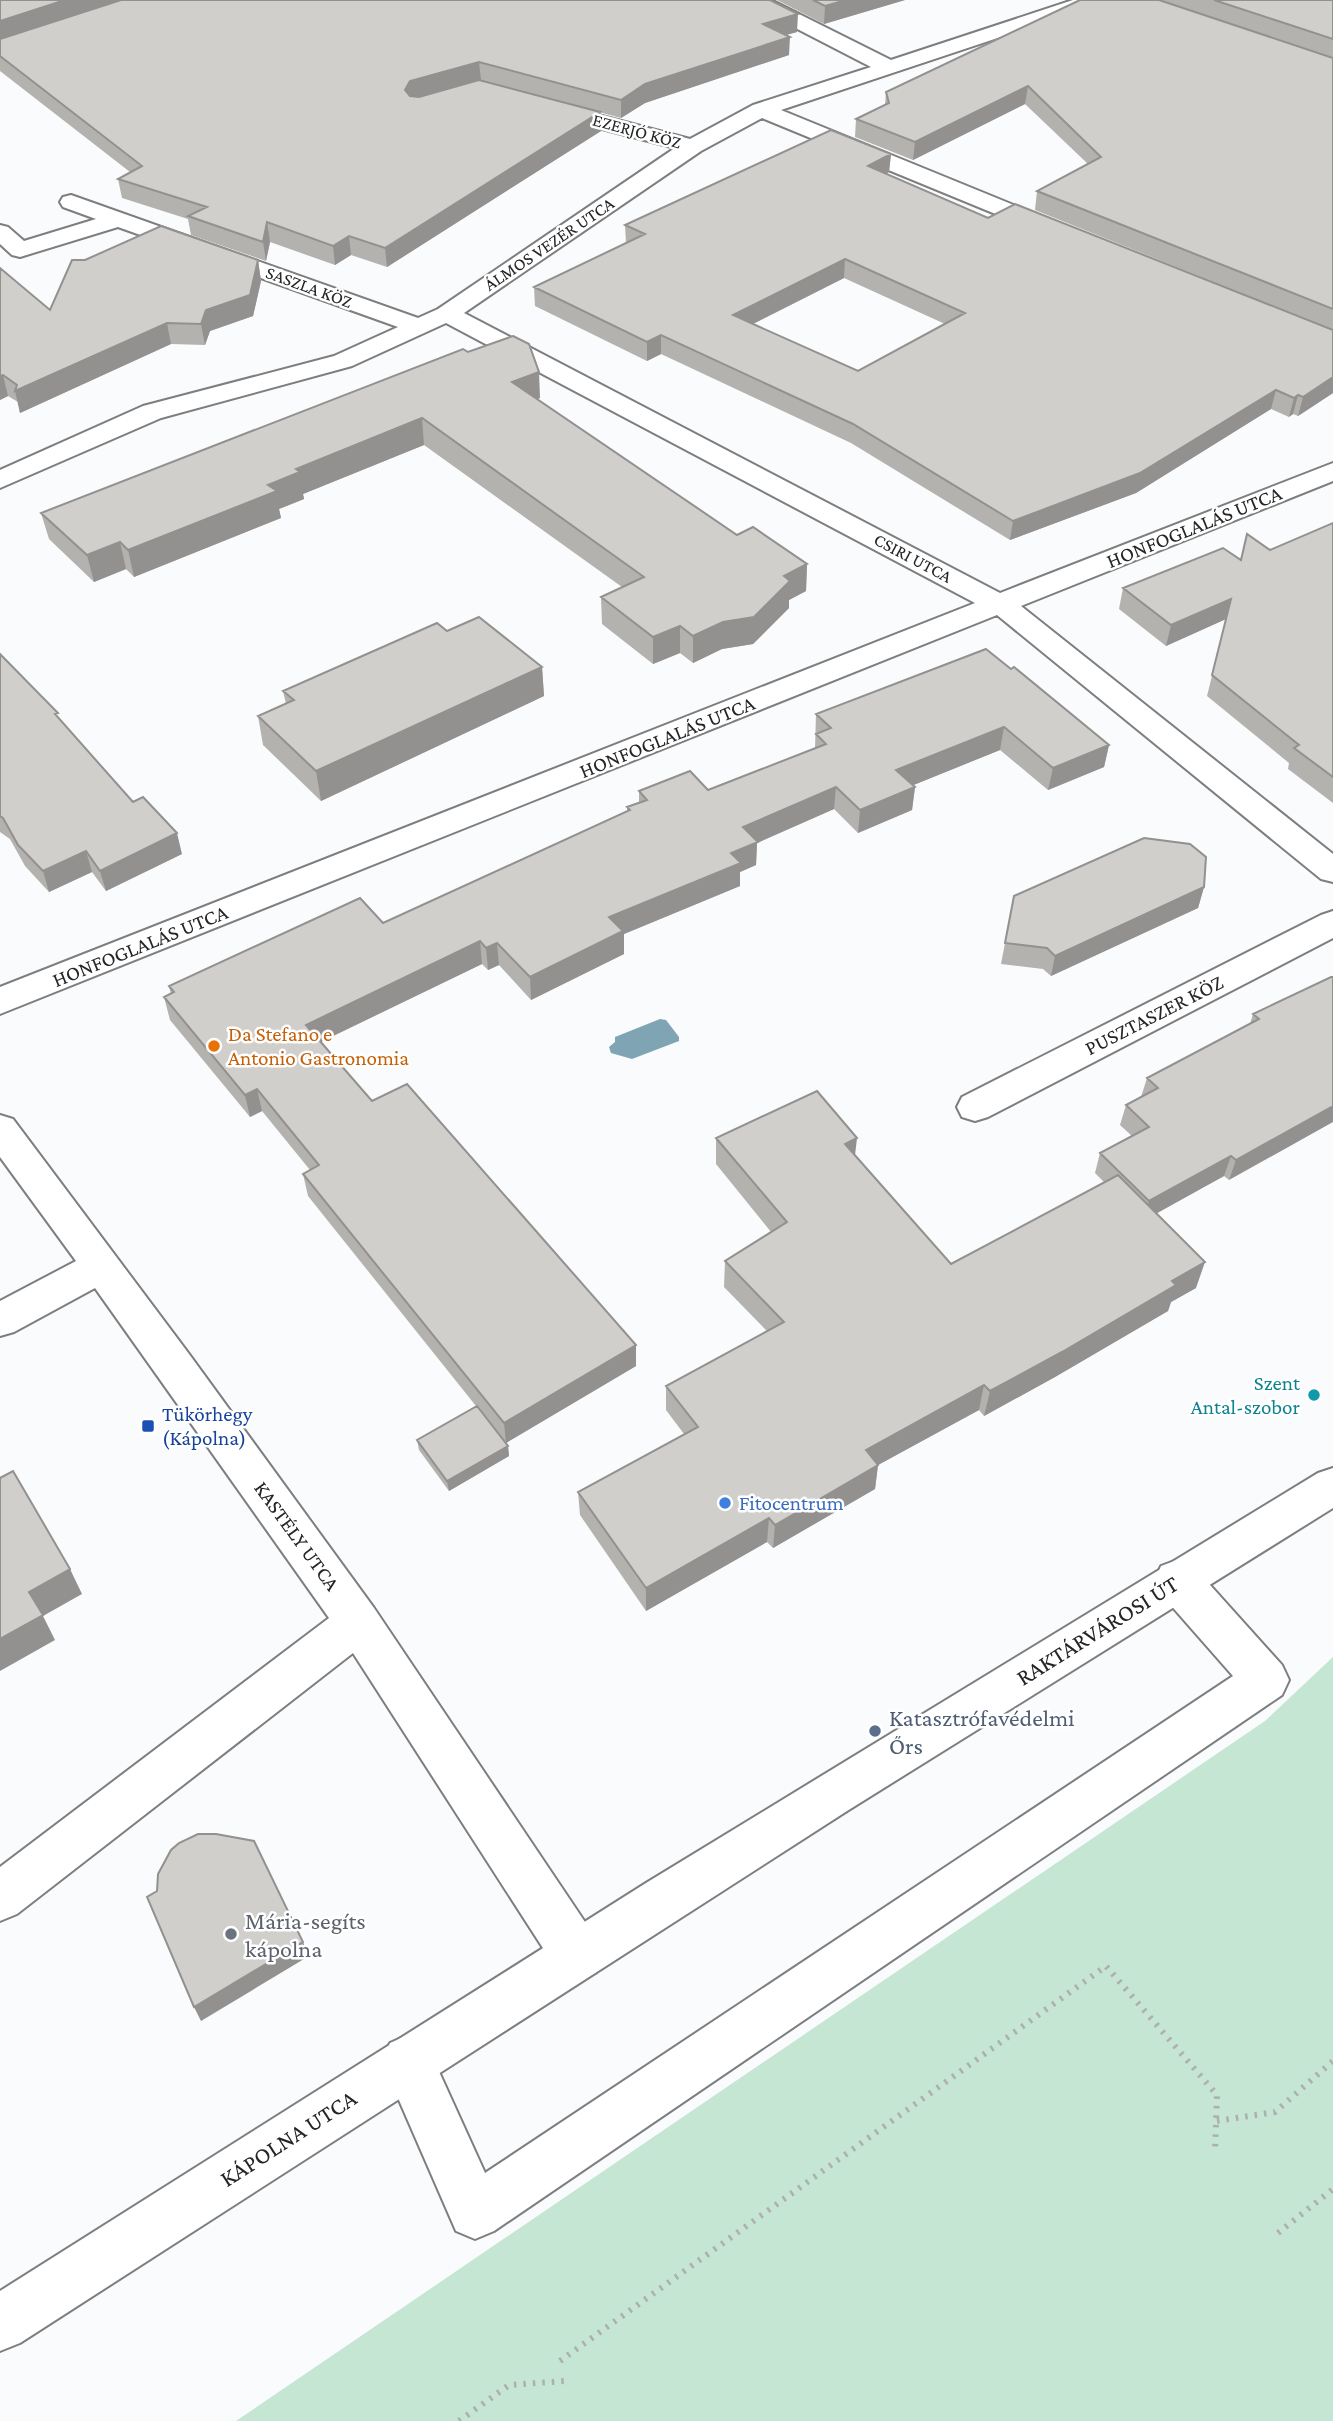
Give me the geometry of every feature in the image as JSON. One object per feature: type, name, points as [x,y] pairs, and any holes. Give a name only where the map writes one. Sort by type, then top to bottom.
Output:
[{"type":"street","points":[[756,0],[888,67]]},
{"type":"street","name":"ÁLMOS VEZÉR UTCA","points":[[0,480],[152,412],[343,361],[421,327],[447,314],[692,146],[761,110],[1093,0]]},
{"type":"street","name":"EZERJÓ KÖZ","points":[[533,103],[692,146]]},
{"type":"street","points":[[761,110],[1079,239]]},
{"type":"street","name":"SASZLA KÖZ","points":[[71,202],[421,327]]},
{"type":"street","points":[[0,232],[20,250],[119,219]]},
{"type":"street","name":"CSIRI UTCA","points":[[447,314],[1002,605],[1333,871]]},
{"type":"street","name":"HONFOGLALÁS UTCA","points":[[0,1001],[1002,605],[1333,471]]},
{"type":"street","name":"PUSZTASZER KÖZ","points":[[975,1107],[1333,923]]},
{"type":"street","name":"KASTÉLY UTCA","points":[[0,1129],[358,1622],[578,1955]]},
{"type":"street","points":[[0,1320],[101,1266]]},
{"type":"street","name":"RAKTÁRVÁROSI ÚT","points":[[578,1955],[1177,1580],[1333,1486]]},
{"type":"street","points":[[408,2061],[475,2212],[1266,1680],[1177,1580]]},
{"type":"street","points":[[0,1897],[358,1622]]},
{"type":"street","name":"KÁPOLNA UTCA","points":[[0,2323],[578,1955]]},
{"type":"path","points":[[560,2361],[1106,1966],[1217,2095],[1215,2151]]},
{"type":"path","points":[[1217,2121],[1275,2112],[1333,2061]]},
{"type":"path","points":[[1278,2234],[1333,2189]]},
{"type":"path","points":[[459,2421],[509,2385],[565,2381]]},
{"type":"green space","points":[[1333,1657],[1333,2421],[236,2421],[1265,1721]]},
{"type":"water","points":[[660,1019],[666,1020],[679,1037],[679,1041],[632,1059],[611,1053],[609,1047],[615,1042],[615,1037]]},
{"type":"building","points":[[0,0],[65,0],[0,21]]},
{"type":"building","points":[[121,0],[770,0],[798,14],[763,24],[790,37],[645,84],[621,100],[479,62],[410,81],[405,90],[410,96],[419,97],[479,80],[600,112],[385,248],[349,236],[333,246],[267,222],[263,242],[188,216],[207,207],[118,179],[142,166],[0,56],[0,39]]},
{"type":"building","points":[[813,0],[846,0],[825,6]]},
{"type":"building","points":[[1080,0],[1159,0],[1333,58],[1333,309],[1037,191],[1101,157],[1028,86],[915,142],[856,119],[889,103],[886,92]]},
{"type":"building","points":[[1214,0],[1333,0],[1333,39]]},
{"type":"building","points":[[831,130],[891,154],[868,166],[988,218],[1015,204],[1333,330],[1333,377],[1303,397],[1298,395],[1294,398],[1276,390],[1140,473],[1013,521],[853,424],[661,335],[647,342],[534,287],[645,234],[625,225]],"holes":[[[845,259],[965,313],[858,371],[733,315]]]},
{"type":"building","points":[[161,226],[258,260],[250,295],[206,310],[201,324],[167,323],[15,391],[17,385],[3,375],[0,376],[0,268],[50,310],[72,260],[85,260]]},
{"type":"building","points":[[513,336],[529,344],[539,372],[512,382],[737,535],[753,527],[807,564],[784,576],[790,581],[754,617],[723,622],[693,636],[680,626],[653,637],[601,597],[644,577],[422,418],[296,469],[300,472],[268,485],[277,491],[128,550],[120,542],[87,555],[41,513],[463,349],[468,352]]},
{"type":"building","points":[[1333,523],[1333,777],[1294,748],[1299,745],[1212,675],[1231,599],[1171,625],[1123,588],[1223,548],[1241,560],[1247,534],[1270,550]]},
{"type":"building","points":[[479,617],[542,667],[316,771],[258,716],[294,700],[283,691],[437,623],[447,631]]},
{"type":"building","points":[[986,649],[1011,669],[1014,667],[1109,745],[1053,768],[1004,727],[896,770],[915,787],[860,810],[836,787],[743,827],[758,842],[731,853],[741,863],[609,917],[623,931],[530,977],[497,943],[486,948],[480,941],[306,1025],[372,1101],[407,1084],[636,1345],[504,1423],[303,1174],[319,1165],[257,1089],[245,1095],[164,997],[174,992],[169,986],[360,898],[383,923],[630,810],[627,807],[647,800],[639,791],[690,771],[708,790],[826,744],[816,734],[831,728],[816,714]]},
{"type":"building","points":[[0,654],[58,713],[55,714],[133,802],[143,797],[177,833],[100,871],[86,851],[43,871],[18,845],[0,816]]},
{"type":"building","points":[[1144,838],[1190,844],[1206,857],[1204,887],[1055,956],[1047,948],[1005,943],[1014,896]]},
{"type":"building","points":[[1331,977],[1333,1106],[1236,1160],[1231,1156],[1149,1201],[1100,1153],[1149,1127],[1126,1105],[1158,1088],[1147,1078],[1259,1019],[1253,1014]]},
{"type":"building","points":[[817,1091],[857,1138],[845,1144],[951,1264],[1118,1175],[1205,1262],[1172,1281],[1176,1285],[1062,1352],[990,1391],[984,1385],[866,1450],[878,1465],[775,1525],[769,1518],[646,1588],[578,1492],[698,1427],[666,1386],[784,1322],[725,1261],[787,1222],[716,1138]]},
{"type":"building","points":[[477,1406],[508,1446],[447,1481],[417,1440]]},
{"type":"building","points":[[13,1471],[70,1569],[29,1592],[43,1615],[0,1639],[0,1478]]},
{"type":"building","name":"Mária-segíts kápolna","points":[[198,1834],[216,1834],[254,1841],[303,1942],[194,2007],[147,1897],[157,1891],[158,1874],[171,1850]]},
{"type":"place","name":"Da Stefano e Antonio Gastronomia","points":[[214,1046]]},
{"type":"place","name":"Szent Antal-szobor","points":[[1314,1395]]},
{"type":"place","name":"Tükörhegy (Kápolna)","points":[[148,1426]]},
{"type":"place","name":"Fitocentrum","points":[[725,1503]]},
{"type":"place","name":"Katasztrófavédelmi Őrs","points":[[875,1731]]},
{"type":"place","name":"Mária-segíts kápolna","points":[[231,1934]]}]
